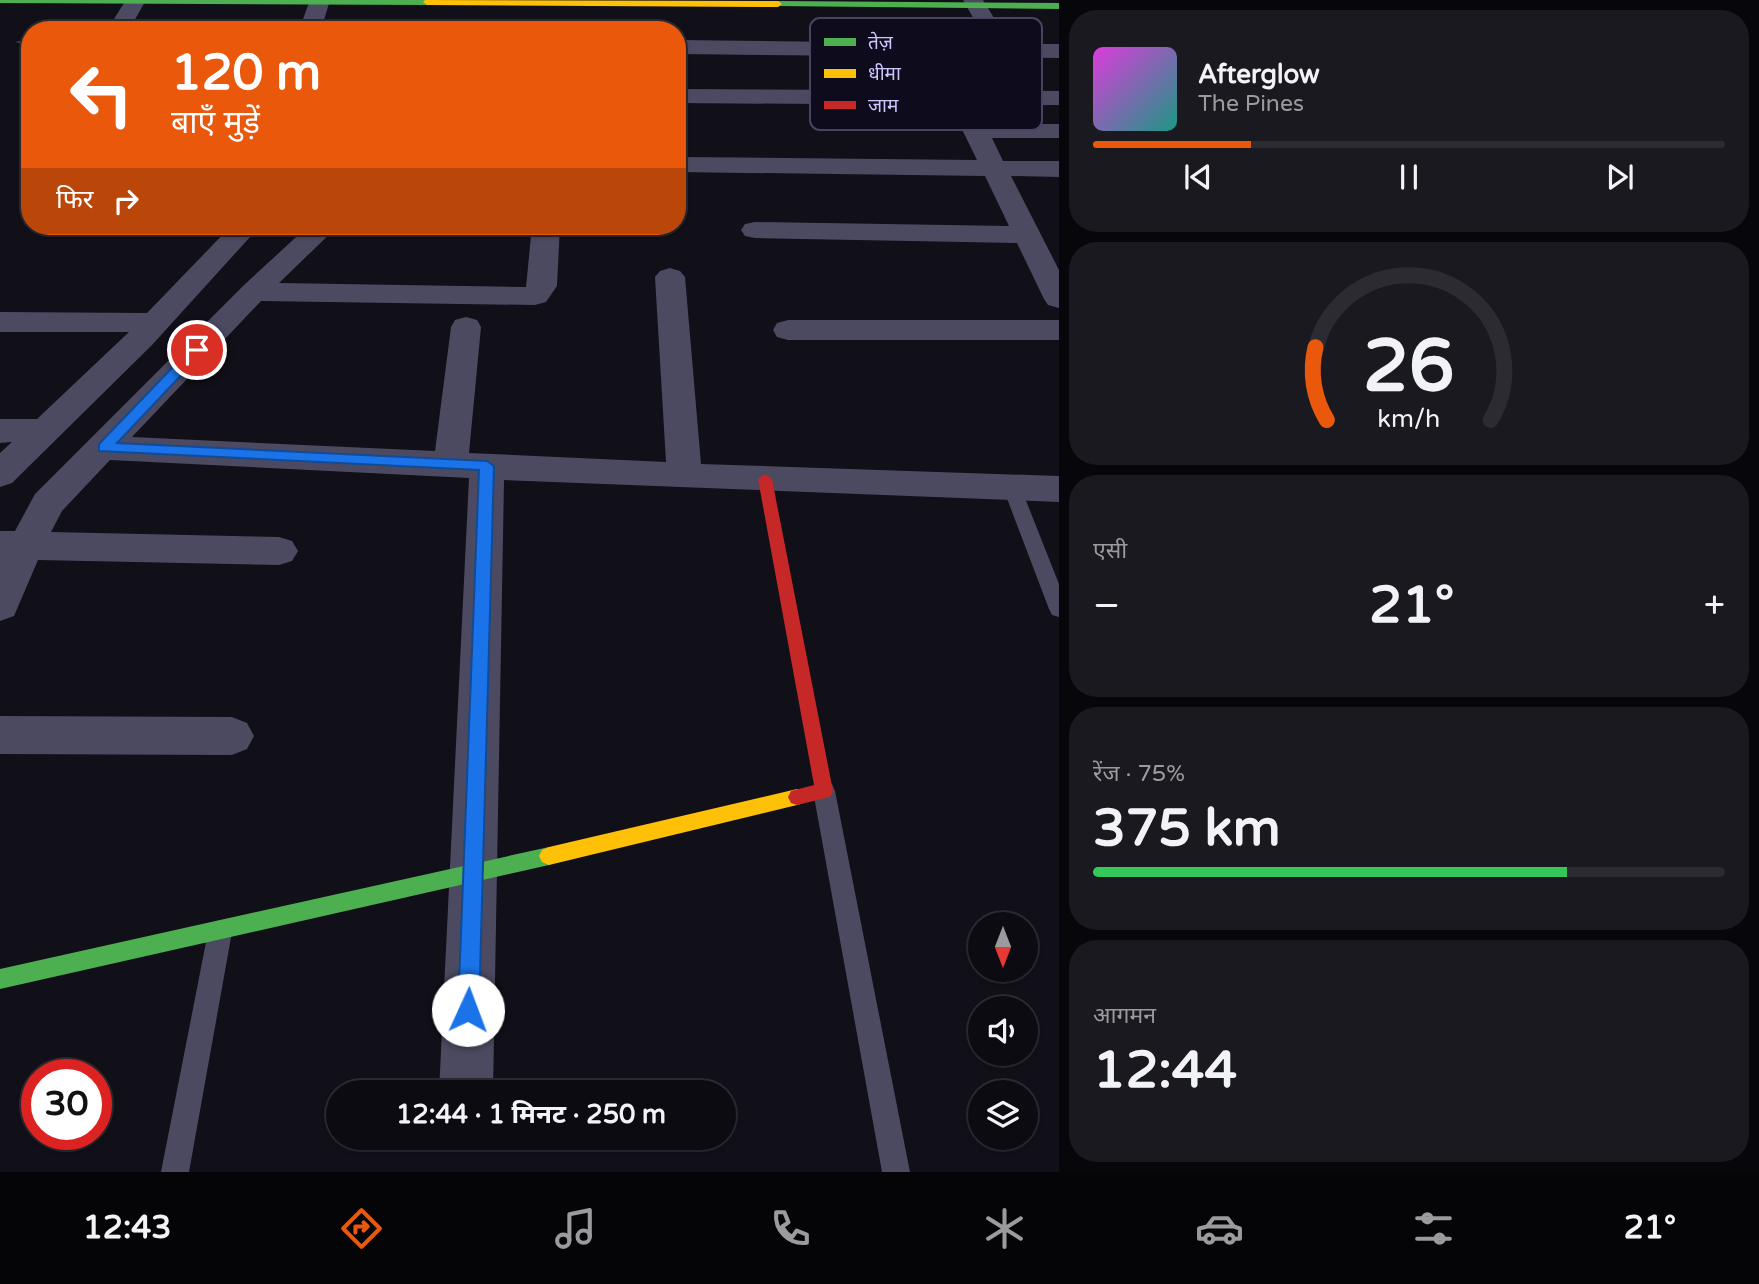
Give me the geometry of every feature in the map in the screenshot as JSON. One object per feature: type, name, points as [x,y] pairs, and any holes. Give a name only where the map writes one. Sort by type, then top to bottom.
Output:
[{"type":"street","points":[[0,0],[1032,3],[1059,6]]},
{"type":"street","points":[[123,21],[136,0]]},
{"type":"street","points":[[313,21],[320,0]]},
{"type":"street","points":[[974,3],[983,18]]},
{"type":"street","points":[[686,47],[810,48]]},
{"type":"street","points":[[686,96],[810,97]]},
{"type":"street","points":[[1059,131],[975,131],[1059,299]]},
{"type":"street","points":[[686,165],[1059,169]]},
{"type":"street","points":[[755,230],[1027,235]]},
{"type":"street","points":[[0,474],[154,323],[237,235]]},
{"type":"street","points":[[0,605],[12,545],[48,503],[253,292],[314,235]]},
{"type":"street","points":[[253,292],[535,296],[542,286],[545,235]]},
{"type":"street","points":[[670,277],[684,476]]},
{"type":"street","points":[[0,322],[154,323]]},
{"type":"street","points":[[466,327],[473,874],[466,1080]]},
{"type":"street","points":[[788,330],[1059,330]]},
{"type":"street","points":[[0,430],[46,430]]},
{"type":"street","points":[[104,448],[684,476],[1059,489]]},
{"type":"street","points":[[0,979],[473,874],[824,790],[765,479]]},
{"type":"street","points":[[12,545],[279,551]]},
{"type":"street","points":[[0,735],[232,736]]},
{"type":"lane","points":[[1012,488],[1059,609]]},
{"type":"lane","points":[[824,790],[896,1172]]},
{"type":"lane","points":[[175,1172],[220,930]]},
{"type":"traffic: fast","points":[[0,0],[427,2]]},
{"type":"traffic: fast","points":[[778,4],[1059,6]]},
{"type":"traffic: fast","points":[[0,979],[549,856]]},
{"type":"traffic: slow","points":[[427,2],[778,4]]},
{"type":"traffic: slow","points":[[549,856],[797,797]]},
{"type":"traffic: jam","points":[[765,479],[824,791],[797,797]]},
{"type":"route","points":[[197,350],[104,448],[487,466],[468,1010]]}]
